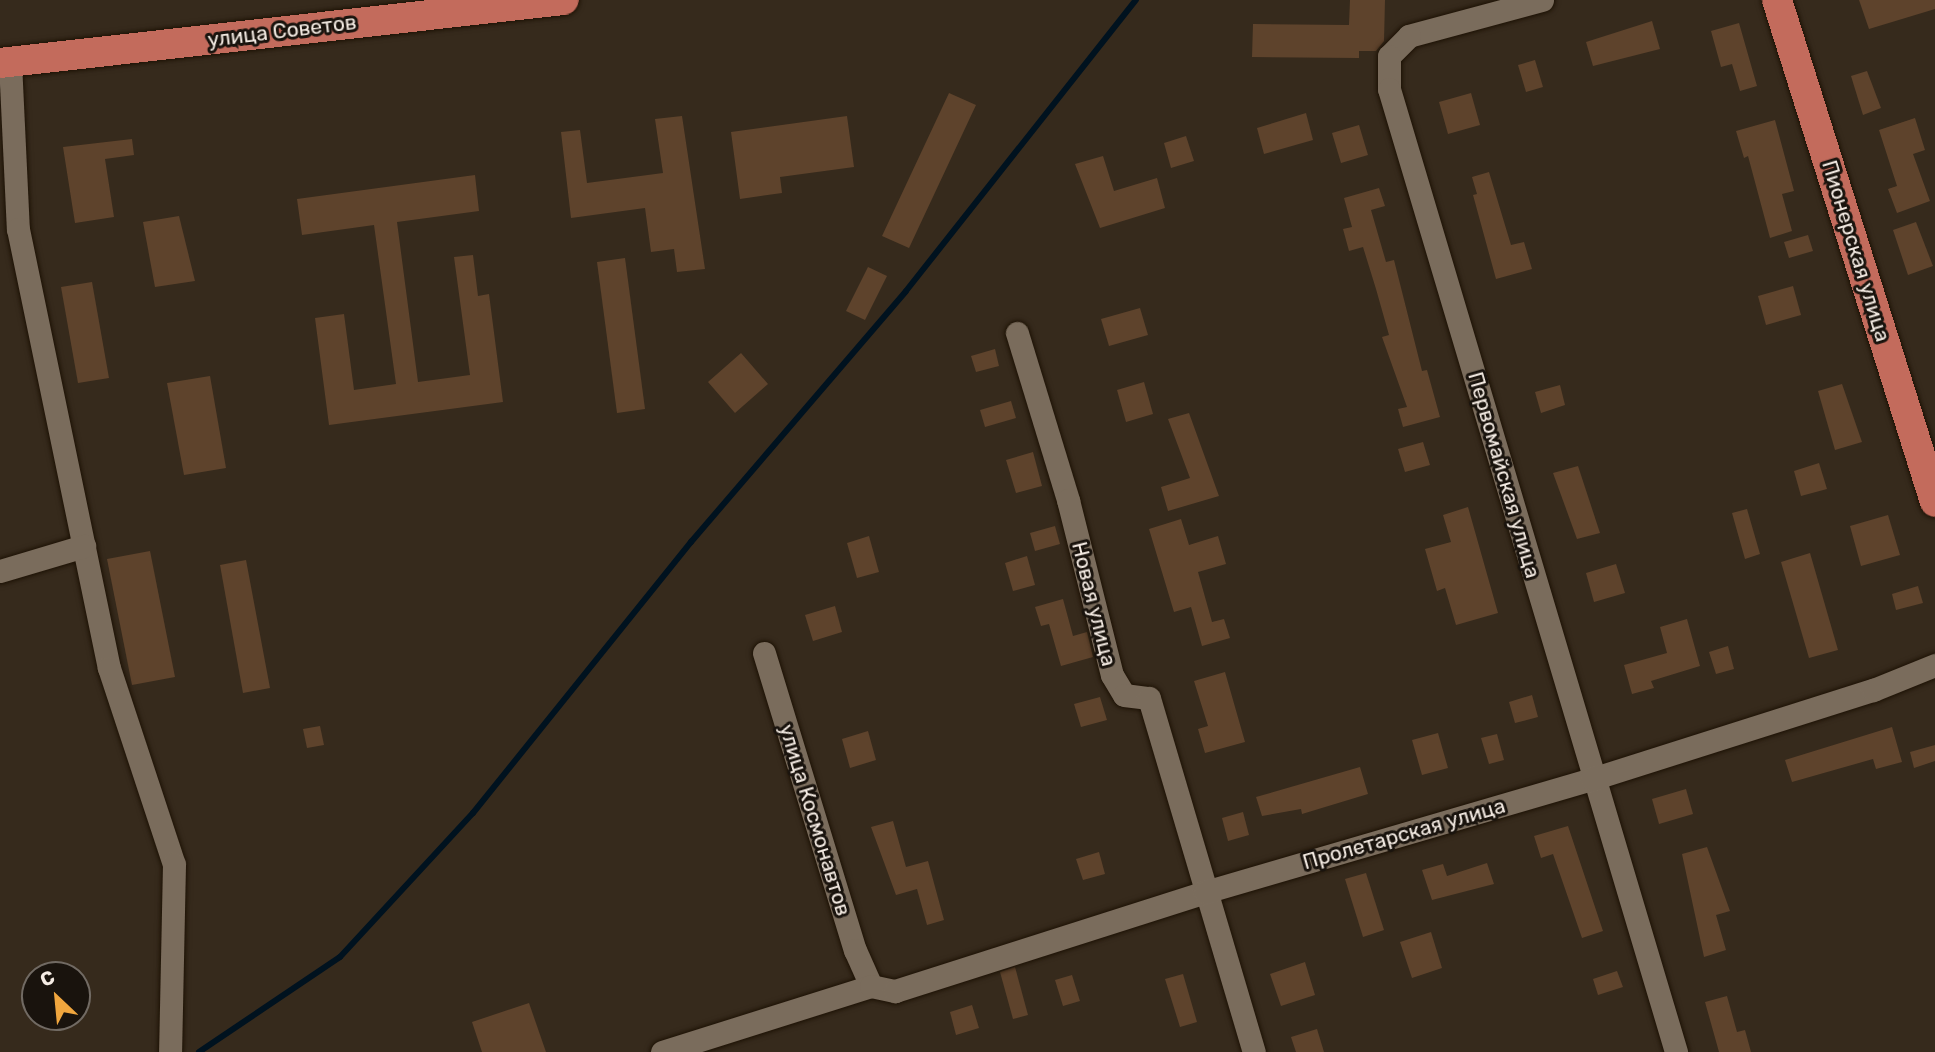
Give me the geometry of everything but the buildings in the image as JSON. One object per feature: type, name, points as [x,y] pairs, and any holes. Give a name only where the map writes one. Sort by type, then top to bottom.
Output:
[{"type":"main road","name":"улица Советов","points":[[5,62],[473,4],[563,0]]},
{"type":"main road","name":"Пионерская улица","points":[[1777,0],[1935,502]]},
{"type":"street","name":"Первомайская улица","points":[[1542,0],[1409,36],[1389,56],[1387,70],[1592,779],[1676,1052]]},
{"type":"street","points":[[5,62],[18,229],[109,668],[174,864],[170,1052]]},
{"type":"street","name":"Новая улица","points":[[1017,333],[1068,500],[1112,675],[1124,695],[1149,698],[1254,1052]]},
{"type":"street","points":[[0,571],[84,546]]},
{"type":"street","name":"улица Космонавтов","points":[[764,653],[855,950],[871,986]]},
{"type":"street","name":"Пролетарская улица","points":[[871,986],[895,991],[1206,892],[1592,779],[1873,690],[1935,665]]},
{"type":"street","points":[[662,1052],[871,986]]},
{"type":"waterway","points":[[199,1052],[340,957],[473,813],[691,542],[906,291],[1136,0]]}]
